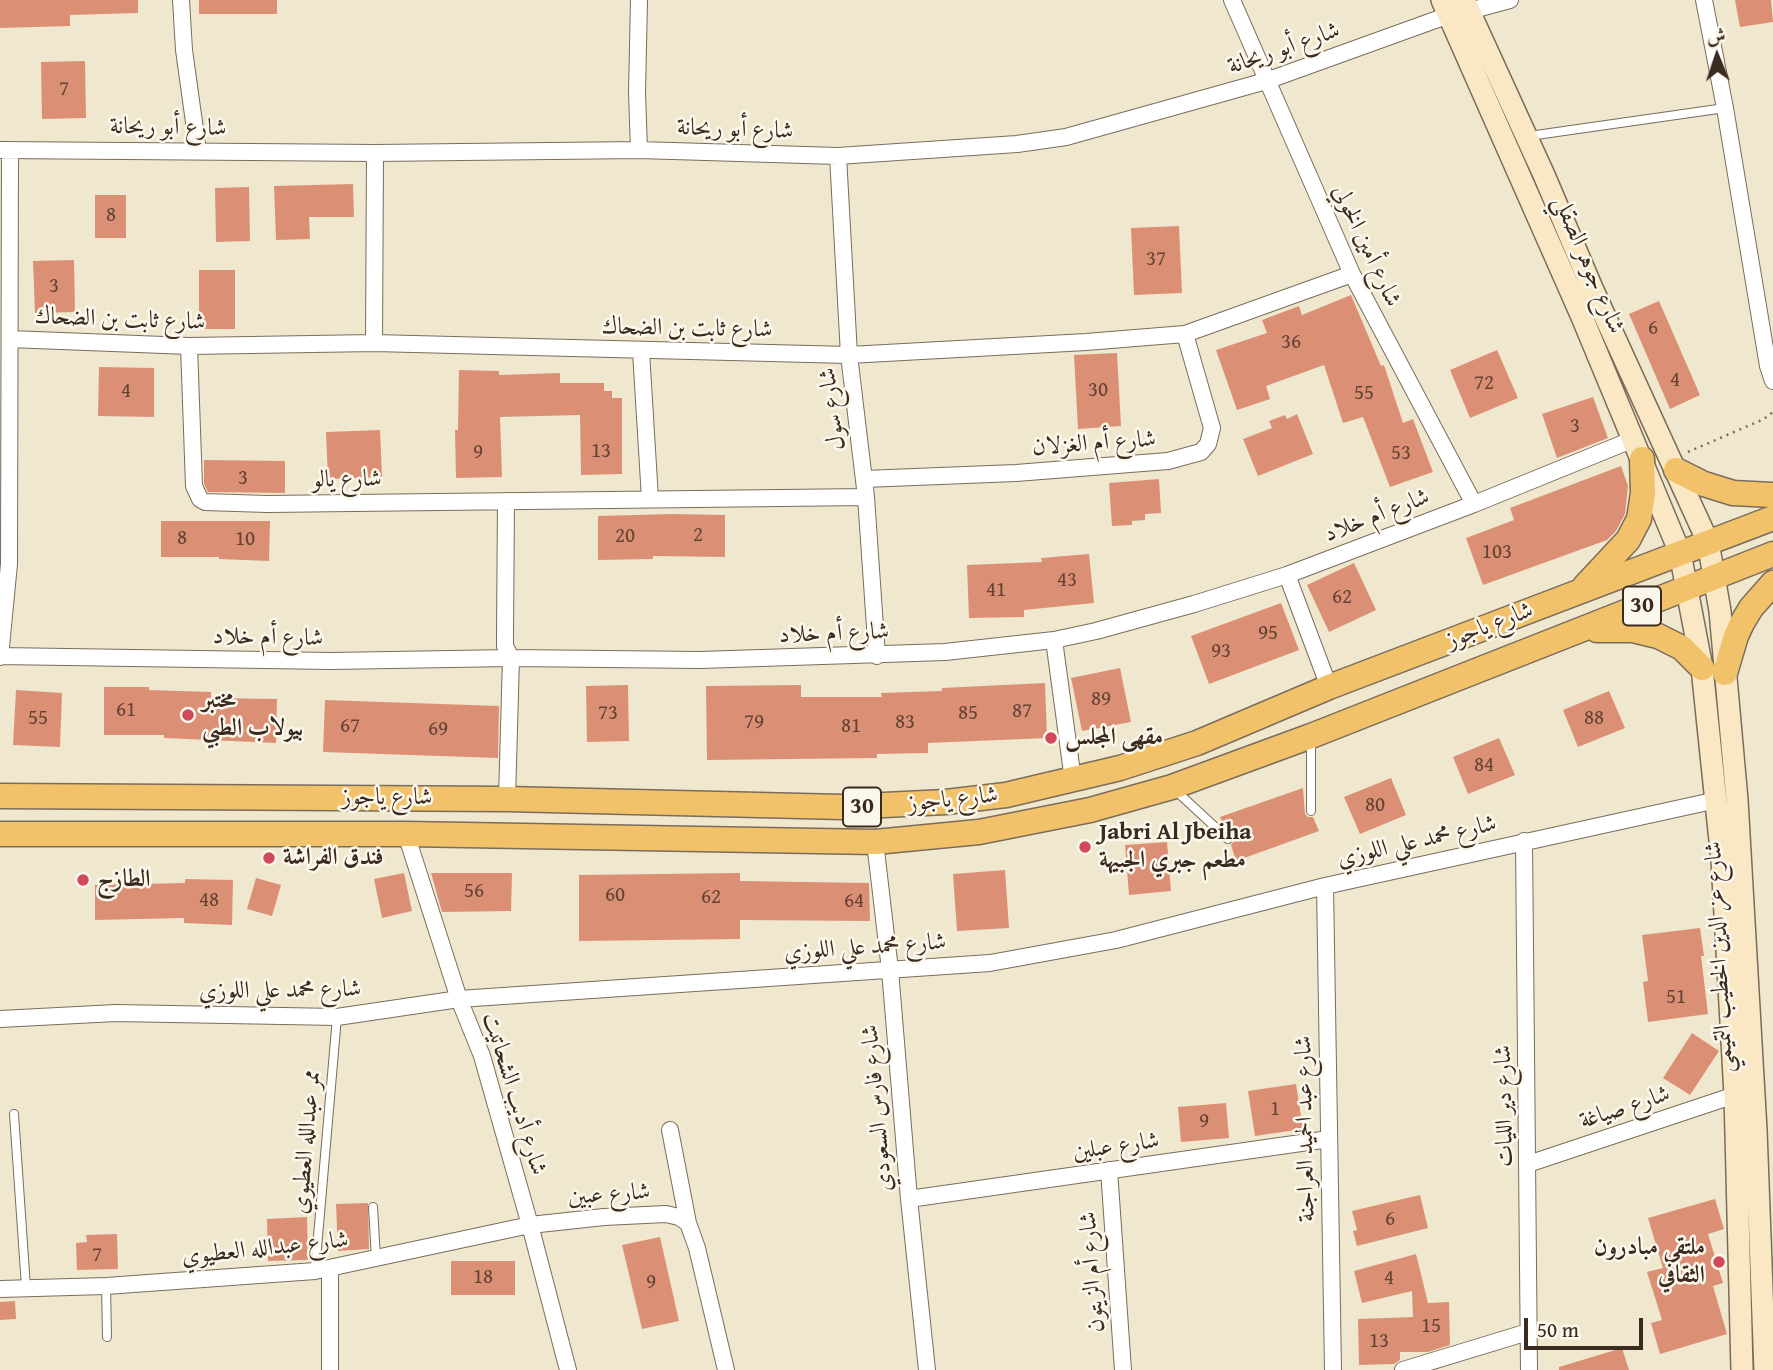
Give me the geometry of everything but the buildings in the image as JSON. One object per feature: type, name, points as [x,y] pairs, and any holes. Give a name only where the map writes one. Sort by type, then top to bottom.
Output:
[{"type":"main road","points":[[1580,592],[1635,529],[1642,508],[1638,449]]},
{"type":"main road","points":[[1673,464],[1704,484],[1733,493],[1773,495]]},
{"type":"main road","name":"شارع ياجوز","points":[[0,796],[507,799],[869,807],[1006,795],[1073,780],[1176,751],[1329,687],[1773,518]]},
{"type":"main road","name":"شارع ياجوز","points":[[0,834],[406,834],[875,842],[966,833],[1090,810],[1172,787],[1311,736],[1773,554]]},
{"type":"main road","points":[[1568,635],[1618,629],[1650,633],[1682,648],[1713,671],[1751,608],[1773,583]]},
{"type":"street","points":[[181,0],[184,50],[198,151]]},
{"type":"street","points":[[639,0],[639,150]]},
{"type":"street","name":"شارع أمين الخولي","points":[[1232,0],[1352,274],[1474,504]]},
{"type":"street","name":"شارع أبو ريحانة","points":[[5,150],[375,153],[639,150],[838,156],[1017,144],[1066,137],[1266,81],[1456,7],[1510,0]]},
{"type":"street","points":[[1704,0],[1768,366],[1773,381]]},
{"type":"street","name":"شارع جوهر الصقلي","points":[[1456,7],[1526,137],[1708,542]]},
{"type":"street","name":"شارع جوهر الصقلي","points":[[1456,7],[1520,174],[1680,553]]},
{"type":"street","name":"شارع أم خلاد","points":[[5,150],[10,339],[9,564],[0,657],[331,661],[511,658],[700,660],[877,656],[945,652],[1054,640],[1096,631],[1287,575],[1474,504],[1638,449]]},
{"type":"street","points":[[374,343],[375,153]]},
{"type":"street","name":"شارع سول","points":[[838,156],[849,355],[866,498],[877,656]]},
{"type":"street","name":"شارع ثابت بن الضحاك","points":[[10,339],[189,346],[374,343],[849,355],[1185,334],[1352,274]]},
{"type":"street","name":"شارع أم الغزلان","points":[[864,479],[1168,461],[1200,452],[1208,444],[1212,428],[1185,334]]},
{"type":"street","name":"شارع يالو","points":[[189,346],[194,486],[200,499],[213,503],[866,498]]},
{"type":"street","points":[[641,351],[650,499]]},
{"type":"street","points":[[506,501],[505,646],[511,658],[507,799]]},
{"type":"street","name":"شارع عز الدين الخطيب التميمي","points":[[1708,542],[1716,578],[1713,671],[1717,800],[1735,1095],[1742,1370]]},
{"type":"street","name":"شارع عز الدين الخطيب التميمي","points":[[1680,553],[1686,589],[1713,671],[1738,814],[1756,1130],[1765,1370]]},
{"type":"street","points":[[1287,575],[1329,687]]},
{"type":"street","points":[[1054,640],[1073,780]]},
{"type":"street","name":"شارع محمد علي اللوزي","points":[[0,1019],[116,1013],[337,1017],[459,999],[990,963],[1116,940],[1325,886],[1717,800]]},
{"type":"street","name":"شارع أديب الشحاتيت","points":[[406,834],[459,999],[482,1056],[568,1370]]},
{"type":"street","name":"شارع دير الليات","points":[[1524,841],[1530,1370]]},
{"type":"street","name":"شارع فارس السعودي","points":[[875,842],[890,970],[909,1199],[927,1370]]},
{"type":"street","name":"شارع عبد الحميد العراجنة","points":[[1325,886],[1333,1370]]},
{"type":"street","name":"شارع صياغة","points":[[1528,1164],[1735,1095]]},
{"type":"street","name":"شارع عبين","points":[[670,1130],[688,1223],[697,1248],[726,1370]]},
{"type":"street","name":"شارع عبلين","points":[[909,1199],[1329,1139]]},
{"type":"street","name":"شارع أم الزيتون","points":[[1109,1170],[1123,1370]]},
{"type":"street","name":"شارع عبين","points":[[530,1225],[604,1216],[666,1214],[679,1217],[688,1223]]},
{"type":"street","name":"شارع عبدالله العطيوي","points":[[0,1289],[106,1286],[322,1270],[530,1225]]},
{"type":"street","points":[[322,1270],[330,1370]]},
{"type":"street","points":[[1403,1370],[1528,1332]]},
{"type":"lane","points":[[1526,137],[1725,108]]},
{"type":"lane","points":[[1311,736],[1311,811]]},
{"type":"lane","points":[[1172,787],[1228,839]]},
{"type":"lane","name":"ممر عبدالله العطيوي","points":[[322,1270],[337,1017]]},
{"type":"lane","points":[[14,1114],[26,1287]]},
{"type":"lane","points":[[373,1207],[376,1259]]},
{"type":"lane","points":[[106,1286],[107,1337]]},
{"type":"path","points":[[1673,464],[1773,412]]},
{"type":"place","name":"مختبر بيولاب الطبي","points":[[188,715]]},
{"type":"place","name":"مقهى المجلس","points":[[1051,738]]},
{"type":"place","name":"Jabri Al Jbeiha مطعم جبري الجبيهة","points":[[1085,847]]},
{"type":"place","name":"فندق الفراشة","points":[[269,858]]},
{"type":"place","name":"الطازج","points":[[83,880]]},
{"type":"place","name":"ملتقى مبادرون الثقافي","points":[[1719,1262]]}]
